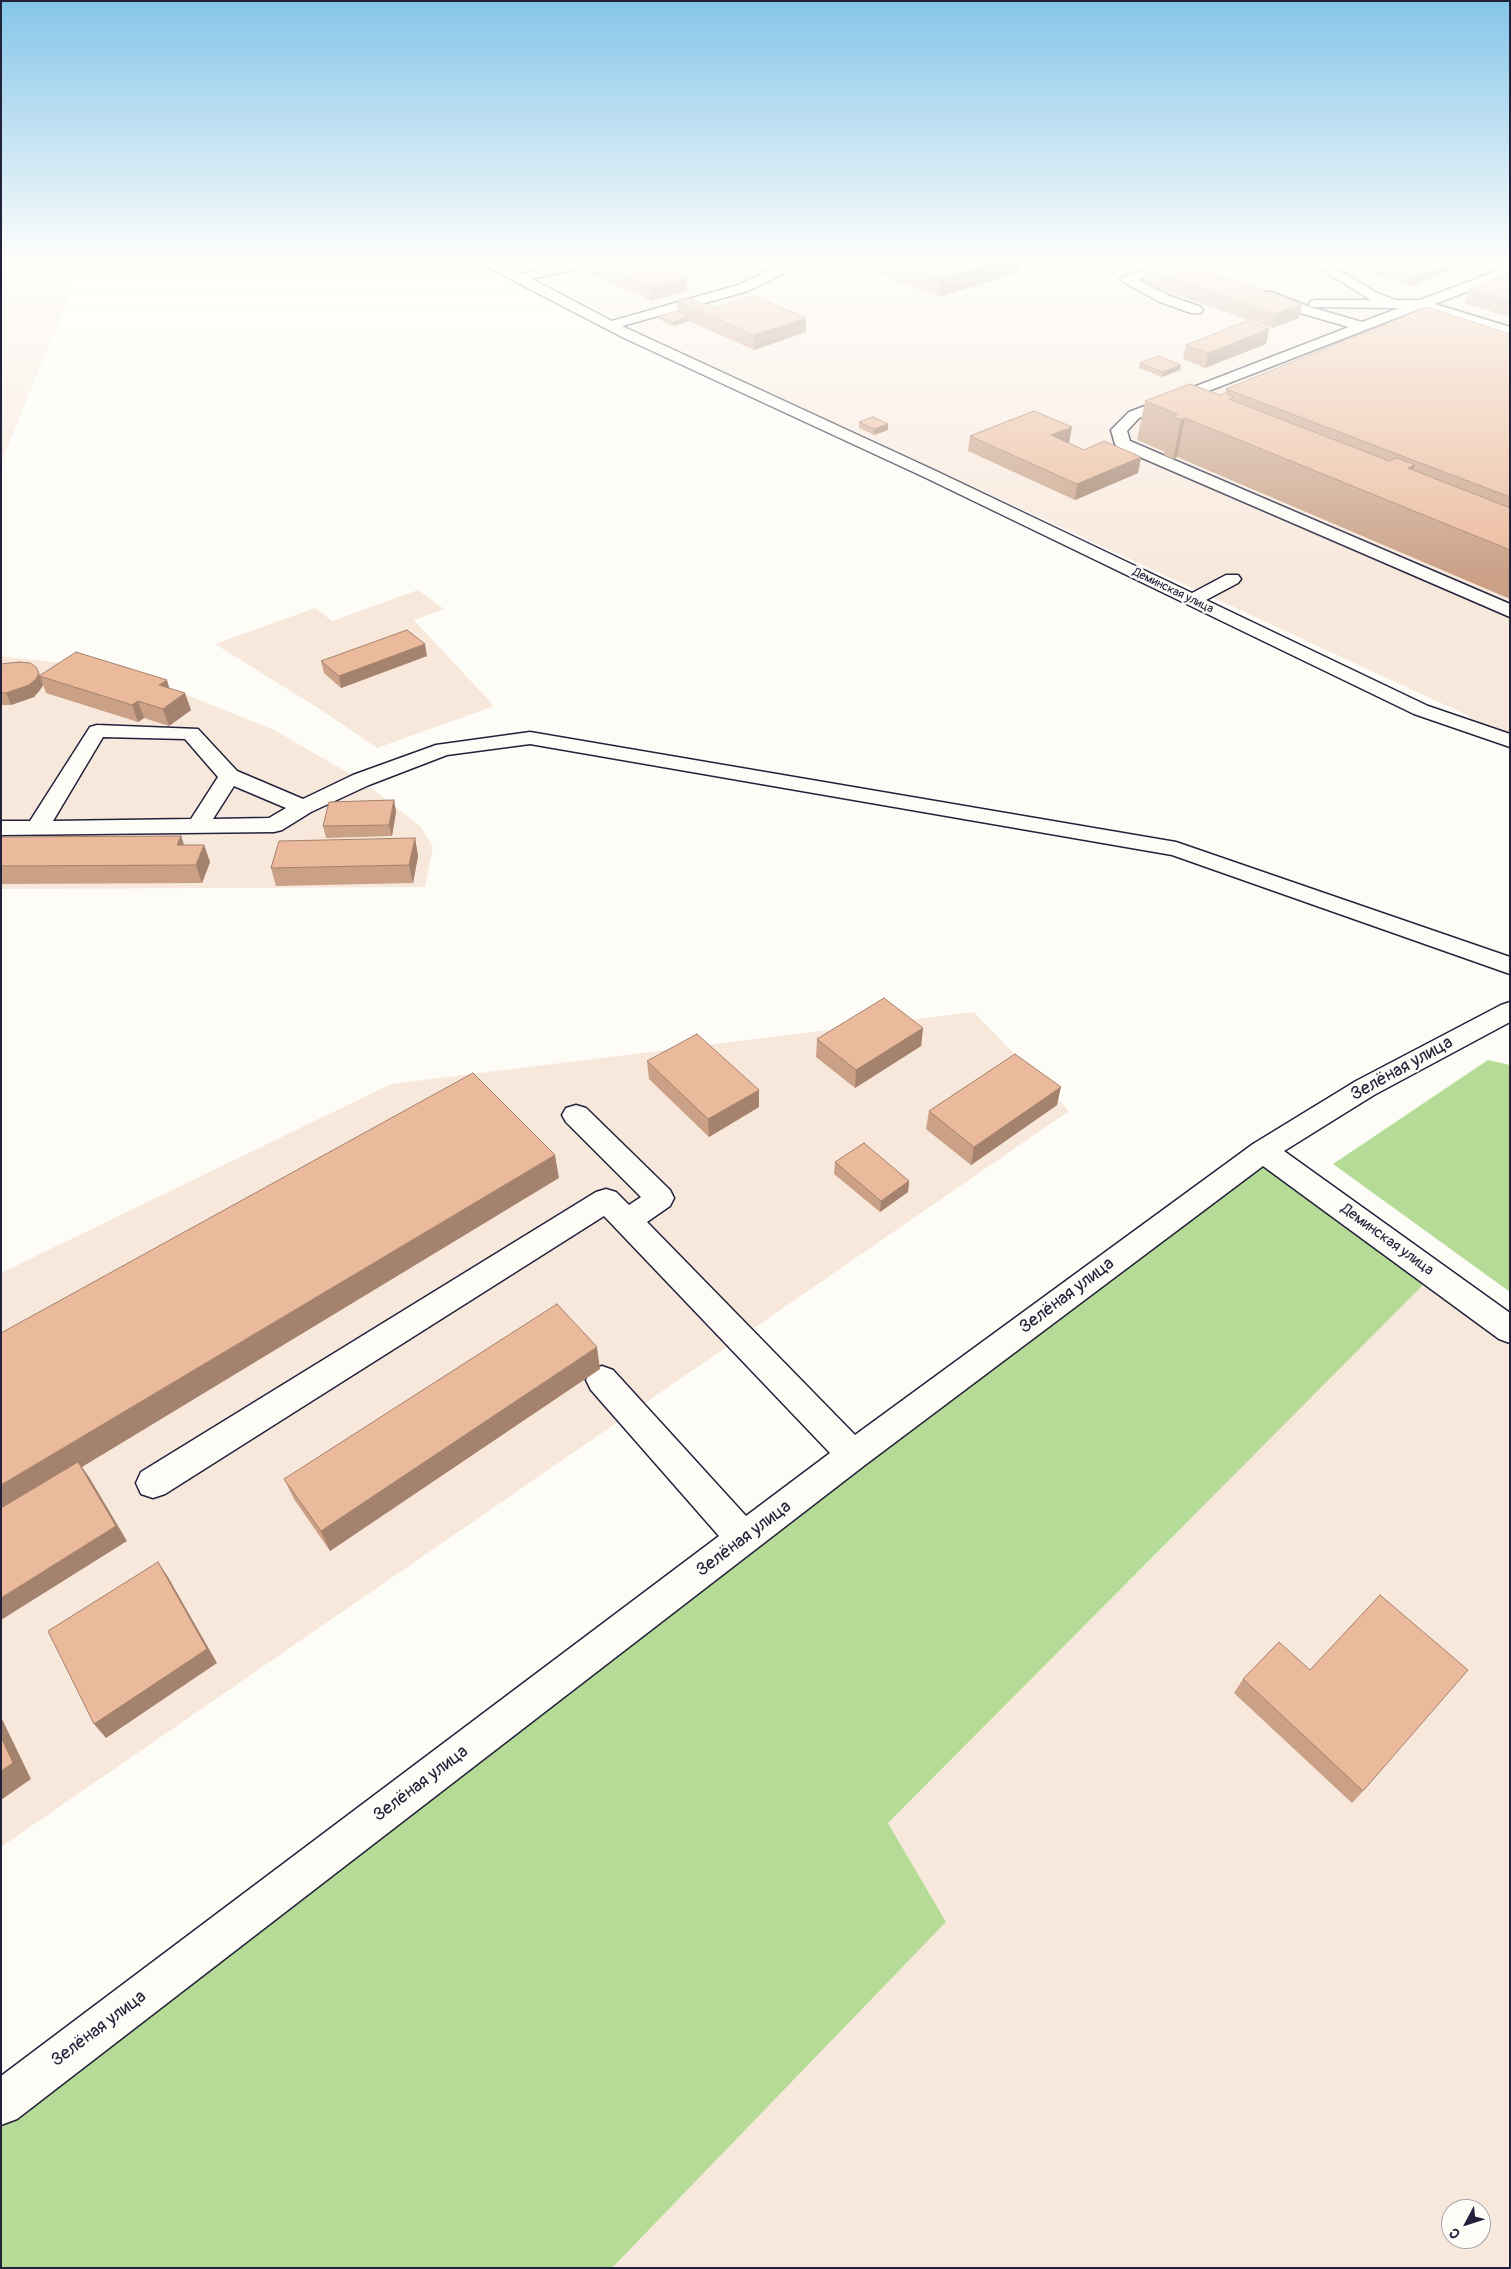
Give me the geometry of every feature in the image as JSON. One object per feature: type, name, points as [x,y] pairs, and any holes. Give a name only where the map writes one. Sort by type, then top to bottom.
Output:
[{"type":"street","name":"Деминская улица","points":[[699,367],[930,474],[1421,710],[1510,741]]},
{"type":"street","points":[[1260,367],[1134,415],[1119,430],[1123,444],[1510,611]]},
{"type":"street","points":[[1166,403],[1184,410]]},
{"type":"street","points":[[1192,600],[1225,585]]},
{"type":"street","points":[[37,828],[97,731],[191,733],[228,776],[303,807]]},
{"type":"street","points":[[1,828],[274,825],[303,807],[361,780],[443,749],[530,738],[1176,849],[1510,966]]},
{"type":"street","points":[[198,826],[228,776]]},
{"type":"street","name":"Зелёная улица","points":[[1,2103],[853,1455],[1263,1151],[1366,1088],[1510,1012]]},
{"type":"street","points":[[576,1116],[660,1198],[626,1221]]},
{"type":"street","name":"Деминская улица","points":[[1263,1151],[1510,1330]]},
{"type":"street","points":[[153,1483],[606,1200],[853,1455]]},
{"type":"street","points":[[602,1380],[744,1539]]},
{"type":"shaded area","points":[[1,367],[40,367],[1,462]]},
{"type":"shaded area","points":[[714,367],[1510,367],[1510,736],[1472,723],[1471,717]]},
{"type":"shaded area","points":[[418,590],[444,609],[414,620],[494,706],[377,748],[326,713],[215,644],[315,608],[332,621]]},
{"type":"shaded area","points":[[1,656],[87,666],[184,694],[274,730],[361,780],[420,826],[433,847],[425,887],[1,889]]},
{"type":"shaded area","points":[[974,1012],[1069,1111],[1,1847],[1,1273],[391,1084]]},
{"type":"shaded area","points":[[1434,1274],[1510,1330],[1510,2268],[612,2268],[946,1922],[888,1823]]},
{"type":"green space","points":[[1488,1060],[1510,1065],[1510,1292],[1333,1164]]},
{"type":"green space","points":[[1263,1151],[1434,1274],[888,1823],[946,1922],[612,2268],[1,2268],[1,2103]]},
{"type":"building","points":[[1150,367],[1176,367],[1163,372]]},
{"type":"building","points":[[1280,367],[1510,367],[1510,497],[1226,389]]},
{"type":"building","points":[[1190,384],[1220,395],[1225,393],[1234,397],[1229,399],[1389,461],[1397,458],[1415,465],[1408,468],[1510,508],[1510,550],[1185,418],[1181,420],[1172,416],[1177,414],[1145,401]]},
{"type":"building","points":[[1034,411],[1072,427],[1051,435],[1084,450],[1104,441],[1141,457],[1077,484],[970,436]]},
{"type":"building","points":[[873,417],[888,424],[874,429],[859,422]]},
{"type":"building","points":[[407,630],[425,644],[339,676],[321,661]]},
{"type":"building","points":[[76,652],[167,680],[159,685],[185,693],[163,709],[138,701],[132,705],[39,676]]},
{"type":"building","points":[[30,663],[36,667],[39,673],[36,679],[29,685],[1,693],[1,664]]},
{"type":"building","points":[[394,800],[389,825],[323,826],[329,802]]},
{"type":"building","points":[[181,836],[177,845],[204,845],[196,865],[1,866],[1,837]]},
{"type":"building","points":[[415,838],[409,865],[271,868],[279,841]]},
{"type":"building","points":[[884,998],[923,1028],[856,1070],[817,1039]]},
{"type":"building","points":[[697,1034],[759,1090],[708,1119],[647,1061]]},
{"type":"building","points":[[1015,1054],[1061,1087],[974,1147],[929,1111]]},
{"type":"building","points":[[473,1073],[555,1155],[1,1485],[1,1333]]},
{"type":"building","points":[[864,1143],[909,1181],[881,1201],[835,1162]]},
{"type":"building","points":[[557,1304],[597,1347],[321,1531],[284,1479]]},
{"type":"building","points":[[78,1462],[116,1526],[1,1598],[1,1508]]},
{"type":"building","points":[[158,1562],[207,1649],[94,1724],[48,1631]]},
{"type":"building","points":[[1380,1595],[1468,1670],[1363,1791],[1243,1679],[1279,1642],[1310,1670]]},
{"type":"building","points":[[1,1737],[13,1763],[1,1771]]}]
